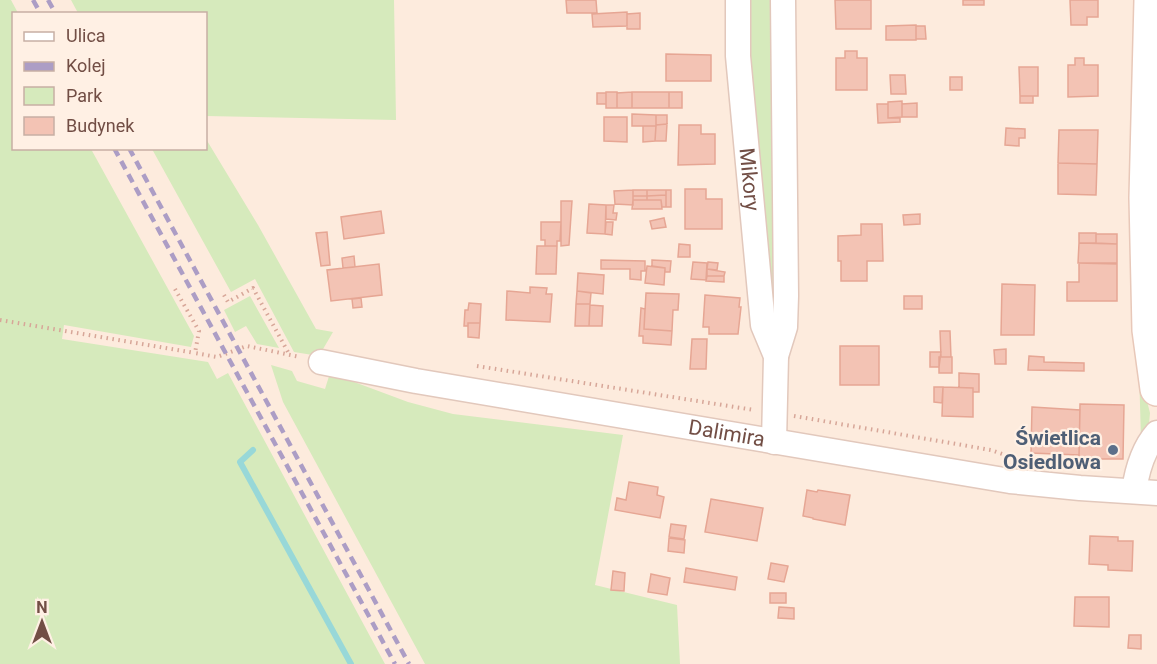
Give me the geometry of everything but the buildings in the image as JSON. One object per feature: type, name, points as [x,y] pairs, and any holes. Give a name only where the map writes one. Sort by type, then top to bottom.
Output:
[{"type":"main road","points":[[1151,0],[1146,198],[1149,330],[1157,389]]},
{"type":"street","name":"Mikory","points":[[738,0],[738,56],[763,325],[776,356]]},
{"type":"street","name":"Mikory","points":[[774,442],[776,356],[785,327],[786,296],[783,0]]},
{"type":"street","name":"Dalimira","points":[[321,362],[416,381],[1010,482],[1080,488],[1145,492],[1137,469],[1152,438],[1157,433]]},
{"type":"path","points":[[225,295],[228,302],[253,288],[290,355]]},
{"type":"path","points":[[175,289],[199,331],[195,353]]},
{"type":"path","points":[[0,320],[218,357],[246,346],[321,362]]},
{"type":"path","points":[[475,366],[690,399],[991,450],[1019,460]]},
{"type":"green space","points":[[0,0],[11,0],[17,12],[12,12],[12,150],[92,150],[194,336],[191,347],[64,325],[62,339],[208,362],[217,379],[228,373],[385,664],[0,664]]},
{"type":"green space","points":[[71,0],[394,0],[396,120],[207,116],[207,12],[77,12]]},
{"type":"green space","points":[[746,0],[778,0],[774,329],[745,55]]},
{"type":"green space","points":[[207,141],[258,225],[316,329],[333,332],[319,356],[294,352],[255,279],[231,292],[153,150],[207,150]]},
{"type":"green space","points":[[250,296],[279,348],[257,344],[246,326],[235,332],[224,310]]},
{"type":"green space","points":[[271,365],[292,371],[297,381],[325,389],[330,373],[408,402],[453,414],[623,435],[595,585],[677,605],[680,664],[425,664],[283,402]]},
{"type":"green space","points":[[1139,369],[1150,413],[1149,424],[1141,440]]},
{"type":"waterway","points":[[253,450],[240,462],[351,664]]},
{"type":"railway","points":[[33,0],[40,12]]},
{"type":"railway","points":[[48,0],[55,12]]},
{"type":"railway","points":[[115,150],[395,664]]},
{"type":"railway","points":[[130,150],[409,664]]},
{"type":"place","name":"Świetlica Osiedlowa","points":[[1113,450]]}]
